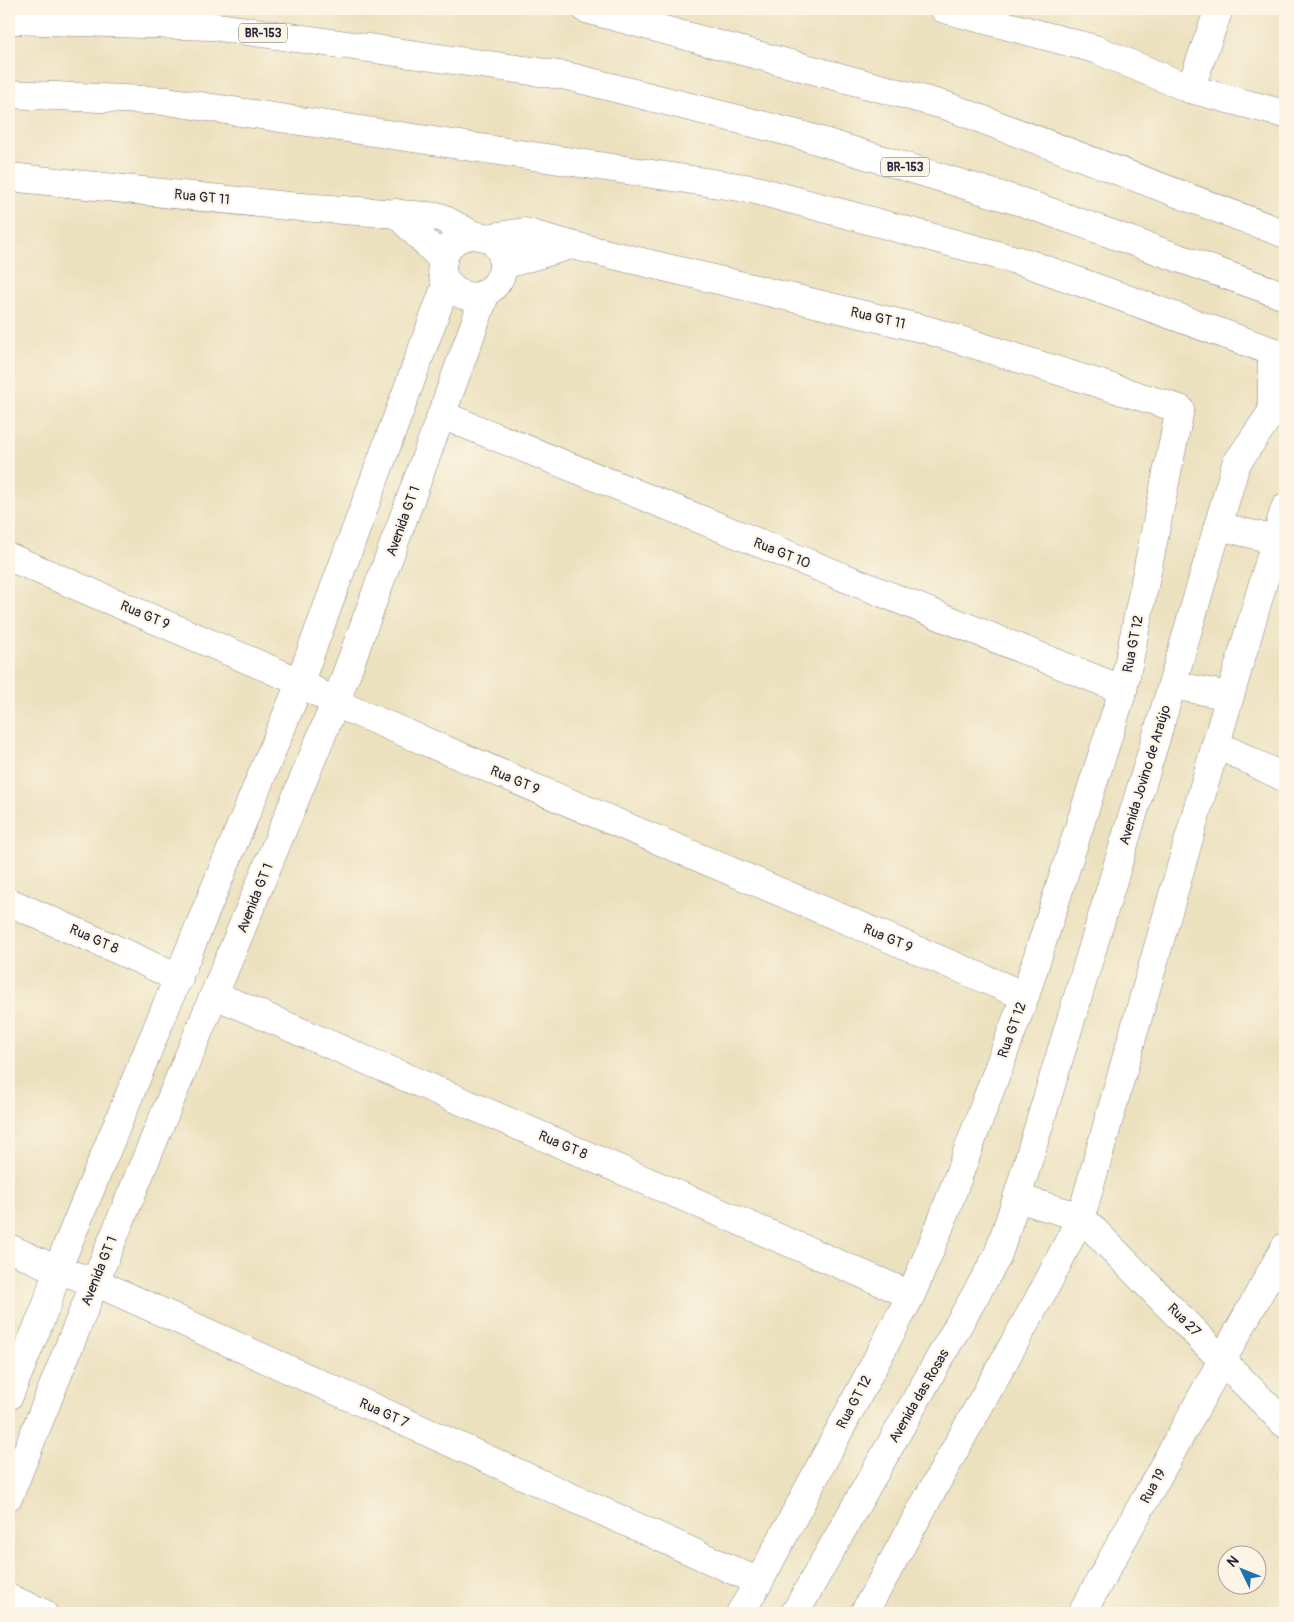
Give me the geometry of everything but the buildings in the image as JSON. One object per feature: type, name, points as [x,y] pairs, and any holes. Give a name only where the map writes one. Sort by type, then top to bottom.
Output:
[{"type":"main road","points":[[586,9],[947,106],[1285,234]]},
{"type":"main road","points":[[944,9],[1095,49],[1190,89],[1285,114]]},
{"type":"main road","points":[[1190,89],[1219,9]]},
{"type":"main road","name":"BR-153","points":[[9,20],[211,26],[567,76],[797,134],[1025,203],[1285,296]]},
{"type":"main road","points":[[9,94],[167,101],[752,190],[1027,263],[1279,354],[1279,422]]},
{"type":"main road","name":"Rua GT 11","points":[[9,177],[288,206],[440,217],[480,236],[524,232],[571,246],[928,330],[1180,409]]},
{"type":"main road","points":[[9,1396],[47,1304],[58,1270],[300,682],[445,271],[448,247],[459,238],[480,236],[499,250],[503,265],[501,277],[495,287],[475,297],[464,295],[454,290],[445,271],[396,213]]},
{"type":"main road","name":"Rua GT 11","points":[[503,265],[571,246]]},
{"type":"main road","name":"Avenida GT 1","points":[[9,1496],[95,1282],[335,703],[486,293]]},
{"type":"main road","name":"Rua GT 12","points":[[740,1613],[759,1582],[911,1295],[938,1231],[1025,996],[1123,690],[1180,409]]},
{"type":"main road","name":"Rua GT 10","points":[[442,415],[1123,690]]},
{"type":"main road","name":"Avenida Jovino de Araújo","points":[[1025,1170],[1172,686],[1236,464],[1279,422]]},
{"type":"main road","points":[[864,1613],[1042,1293],[1081,1217],[1285,508]]},
{"type":"main road","points":[[1218,526],[1276,540]]},
{"type":"main road","name":"Rua GT 9","points":[[9,557],[300,682],[335,703],[1025,996]]},
{"type":"main road","points":[[1172,686],[1230,696]]},
{"type":"main road","points":[[1216,744],[1285,778]]},
{"type":"main road","name":"Rua GT 8","points":[[9,902],[179,979]]},
{"type":"main road","name":"Rua GT 8","points":[[215,995],[911,1295]]},
{"type":"main road","name":"Avenida das Rosas","points":[[795,1613],[997,1257],[1025,1170]]},
{"type":"main road","points":[[1017,1198],[1081,1217]]},
{"type":"main road","name":"Rua 27","points":[[1081,1217],[1285,1424]]},
{"type":"main road","name":"Rua 19","points":[[1082,1613],[1285,1247]]},
{"type":"main road","name":"Rua GT 7","points":[[9,1248],[58,1270],[95,1282],[759,1582]]},
{"type":"main road","points":[[9,1598],[43,1613]]}]
